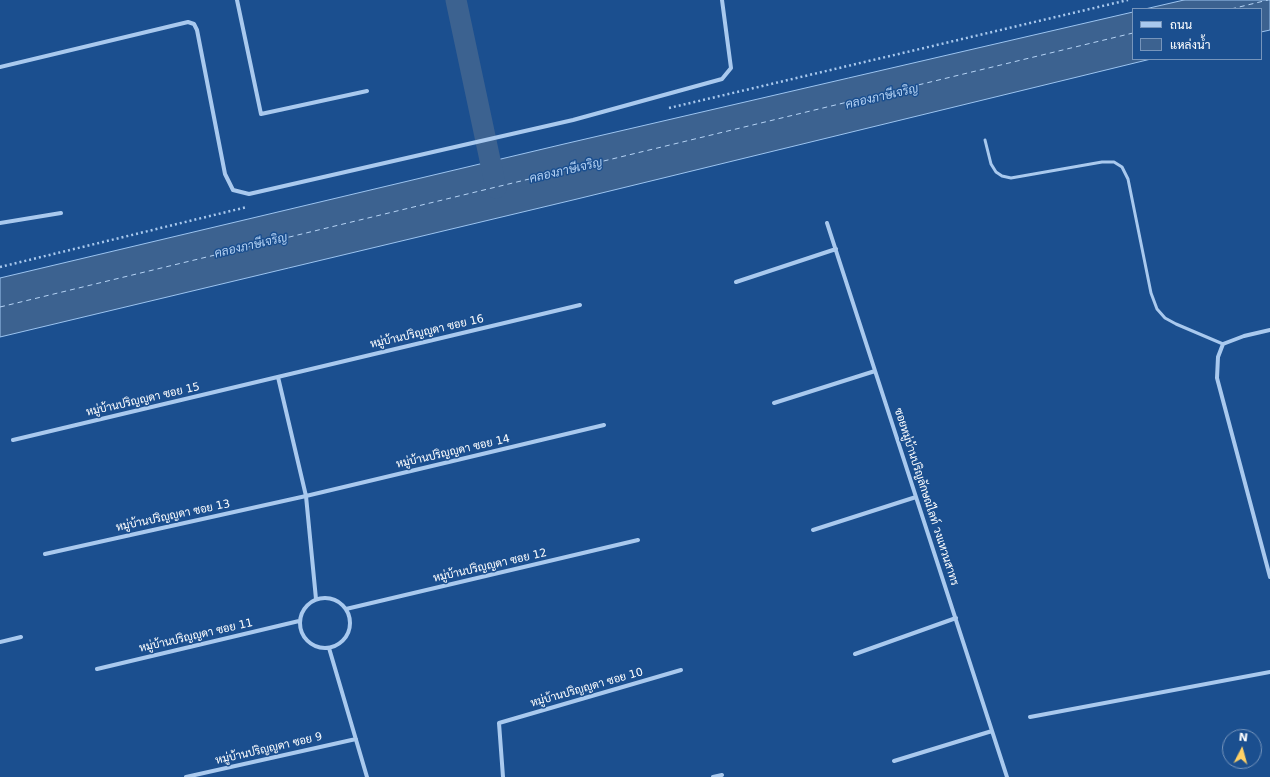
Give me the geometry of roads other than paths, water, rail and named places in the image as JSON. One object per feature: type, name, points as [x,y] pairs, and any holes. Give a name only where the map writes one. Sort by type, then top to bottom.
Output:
[{"type":"street","points":[[244,0],[237,1],[261,114],[367,91]]},
{"type":"street","points":[[0,67],[188,22],[194,24],[197,30],[225,174],[233,190],[249,194],[573,120],[722,79],[731,68],[722,0]]},
{"type":"street","points":[[0,223],[61,213]]},
{"type":"street","name":"ซอยหมู่บ้านปริญลักษณ์ไลท์ วงแหวนสาทร","points":[[827,223],[1007,777]]},
{"type":"street","points":[[736,282],[836,249]]},
{"type":"street","name":"หมู่บ้านปริญญดา ซอย 16","points":[[278,377],[580,305]]},
{"type":"street","points":[[1270,330],[1244,336],[1223,344],[1218,357],[1217,378],[1270,577]]},
{"type":"street","points":[[774,403],[875,370]]},
{"type":"street","points":[[278,377],[306,496],[316,599]]},
{"type":"street","name":"หมู่บ้านปริญญดา ซอย 15","points":[[13,440],[278,377]]},
{"type":"street","name":"หมู่บ้านปริญญดา ซอย 14","points":[[306,496],[604,425]]},
{"type":"street","name":"หมู่บ้านปริญญดา ซอย 13","points":[[45,554],[306,496]]},
{"type":"street","points":[[813,530],[916,497]]},
{"type":"street","name":"หมู่บ้านปริญญดา ซอย 12","points":[[346,609],[638,540]]},
{"type":"street","points":[[316,599],[333,599],[346,609],[349,616],[349,630],[342,642],[329,648],[321,648],[308,642],[303,636],[300,628],[301,614],[304,608],[316,599]]},
{"type":"street","points":[[856,654],[956,618]]},
{"type":"street","name":"หมู่บ้านปริญญดา ซอย 11","points":[[97,669],[300,621]]},
{"type":"street","points":[[0,642],[20,637]]},
{"type":"street","points":[[329,648],[367,777]]},
{"type":"street","name":"หมู่บ้านปริญญดา ซอย 10","points":[[503,777],[499,723],[681,670]]},
{"type":"street","points":[[1030,717],[1270,672]]},
{"type":"street","points":[[894,761],[992,731]]},
{"type":"street","name":"หมู่บ้านปริญญดา ซอย 9","points":[[186,777],[356,739]]},
{"type":"street","points":[[713,777],[722,775]]},
{"type":"lane","points":[[985,140],[991,164],[996,172],[1002,176],[1011,178],[1102,162],[1114,162],[1119,164],[1128,179],[1151,293],[1157,309],[1166,318],[1176,324],[1223,344]]},
{"type":"water","points":[[1184,0],[1270,0],[1270,30],[1262,32],[1262,8],[1149,8]]},
{"type":"water","name":"คลองภาษีเจริญ","points":[[1132,12],[1132,60],[1147,60],[577,199],[0,337],[0,278],[564,144]]},
{"type":"waterway","points":[[456,0],[496,188]]}]
